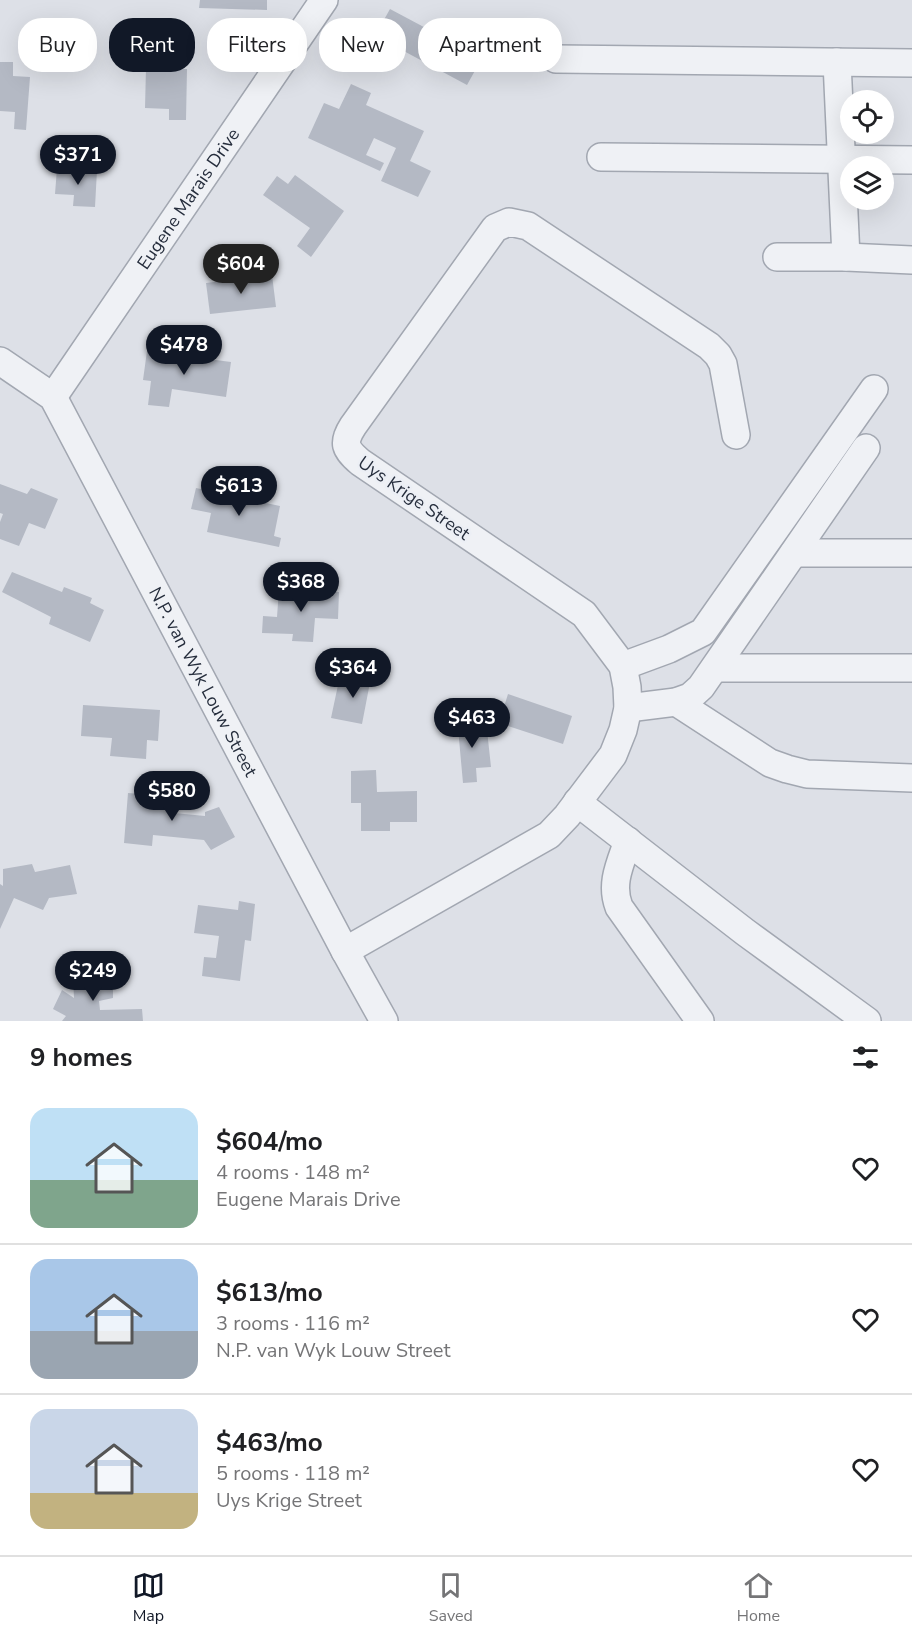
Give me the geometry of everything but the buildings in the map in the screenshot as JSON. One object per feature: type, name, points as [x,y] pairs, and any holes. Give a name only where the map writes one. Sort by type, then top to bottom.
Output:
[{"type":"street","name":"Eugene Marais Drive","points":[[53,397],[324,0]]},
{"type":"street","points":[[562,59],[912,63]]},
{"type":"street","points":[[837,62],[842,156]]},
{"type":"street","points":[[601,157],[840,158]]},
{"type":"street","points":[[894,159],[912,160]]},
{"type":"street","points":[[844,210],[846,257]]},
{"type":"street","name":"Uys Krige Street","points":[[345,951],[549,835],[613,754],[623,730],[628,708],[627,687],[622,666],[584,614],[360,462],[346,447],[348,434],[495,228],[509,222],[528,226],[709,346],[723,363],[736,435]]},
{"type":"street","points":[[777,257],[912,260]]},
{"type":"street","name":"N.P. van Wyk Louw Street","points":[[0,361],[53,397],[384,1021]]},
{"type":"street","points":[[622,666],[669,649],[703,632],[874,389]]},
{"type":"street","points":[[628,708],[676,702],[690,697],[702,687],[866,448]]},
{"type":"street","points":[[794,553],[912,553]]},
{"type":"street","points":[[715,668],[912,668]]},
{"type":"street","points":[[676,702],[770,763],[787,769],[807,774],[912,778]]},
{"type":"street","points":[[577,802],[863,1020]]},
{"type":"street","points":[[628,842],[615,880],[615,898],[618,907],[700,1021]]}]
